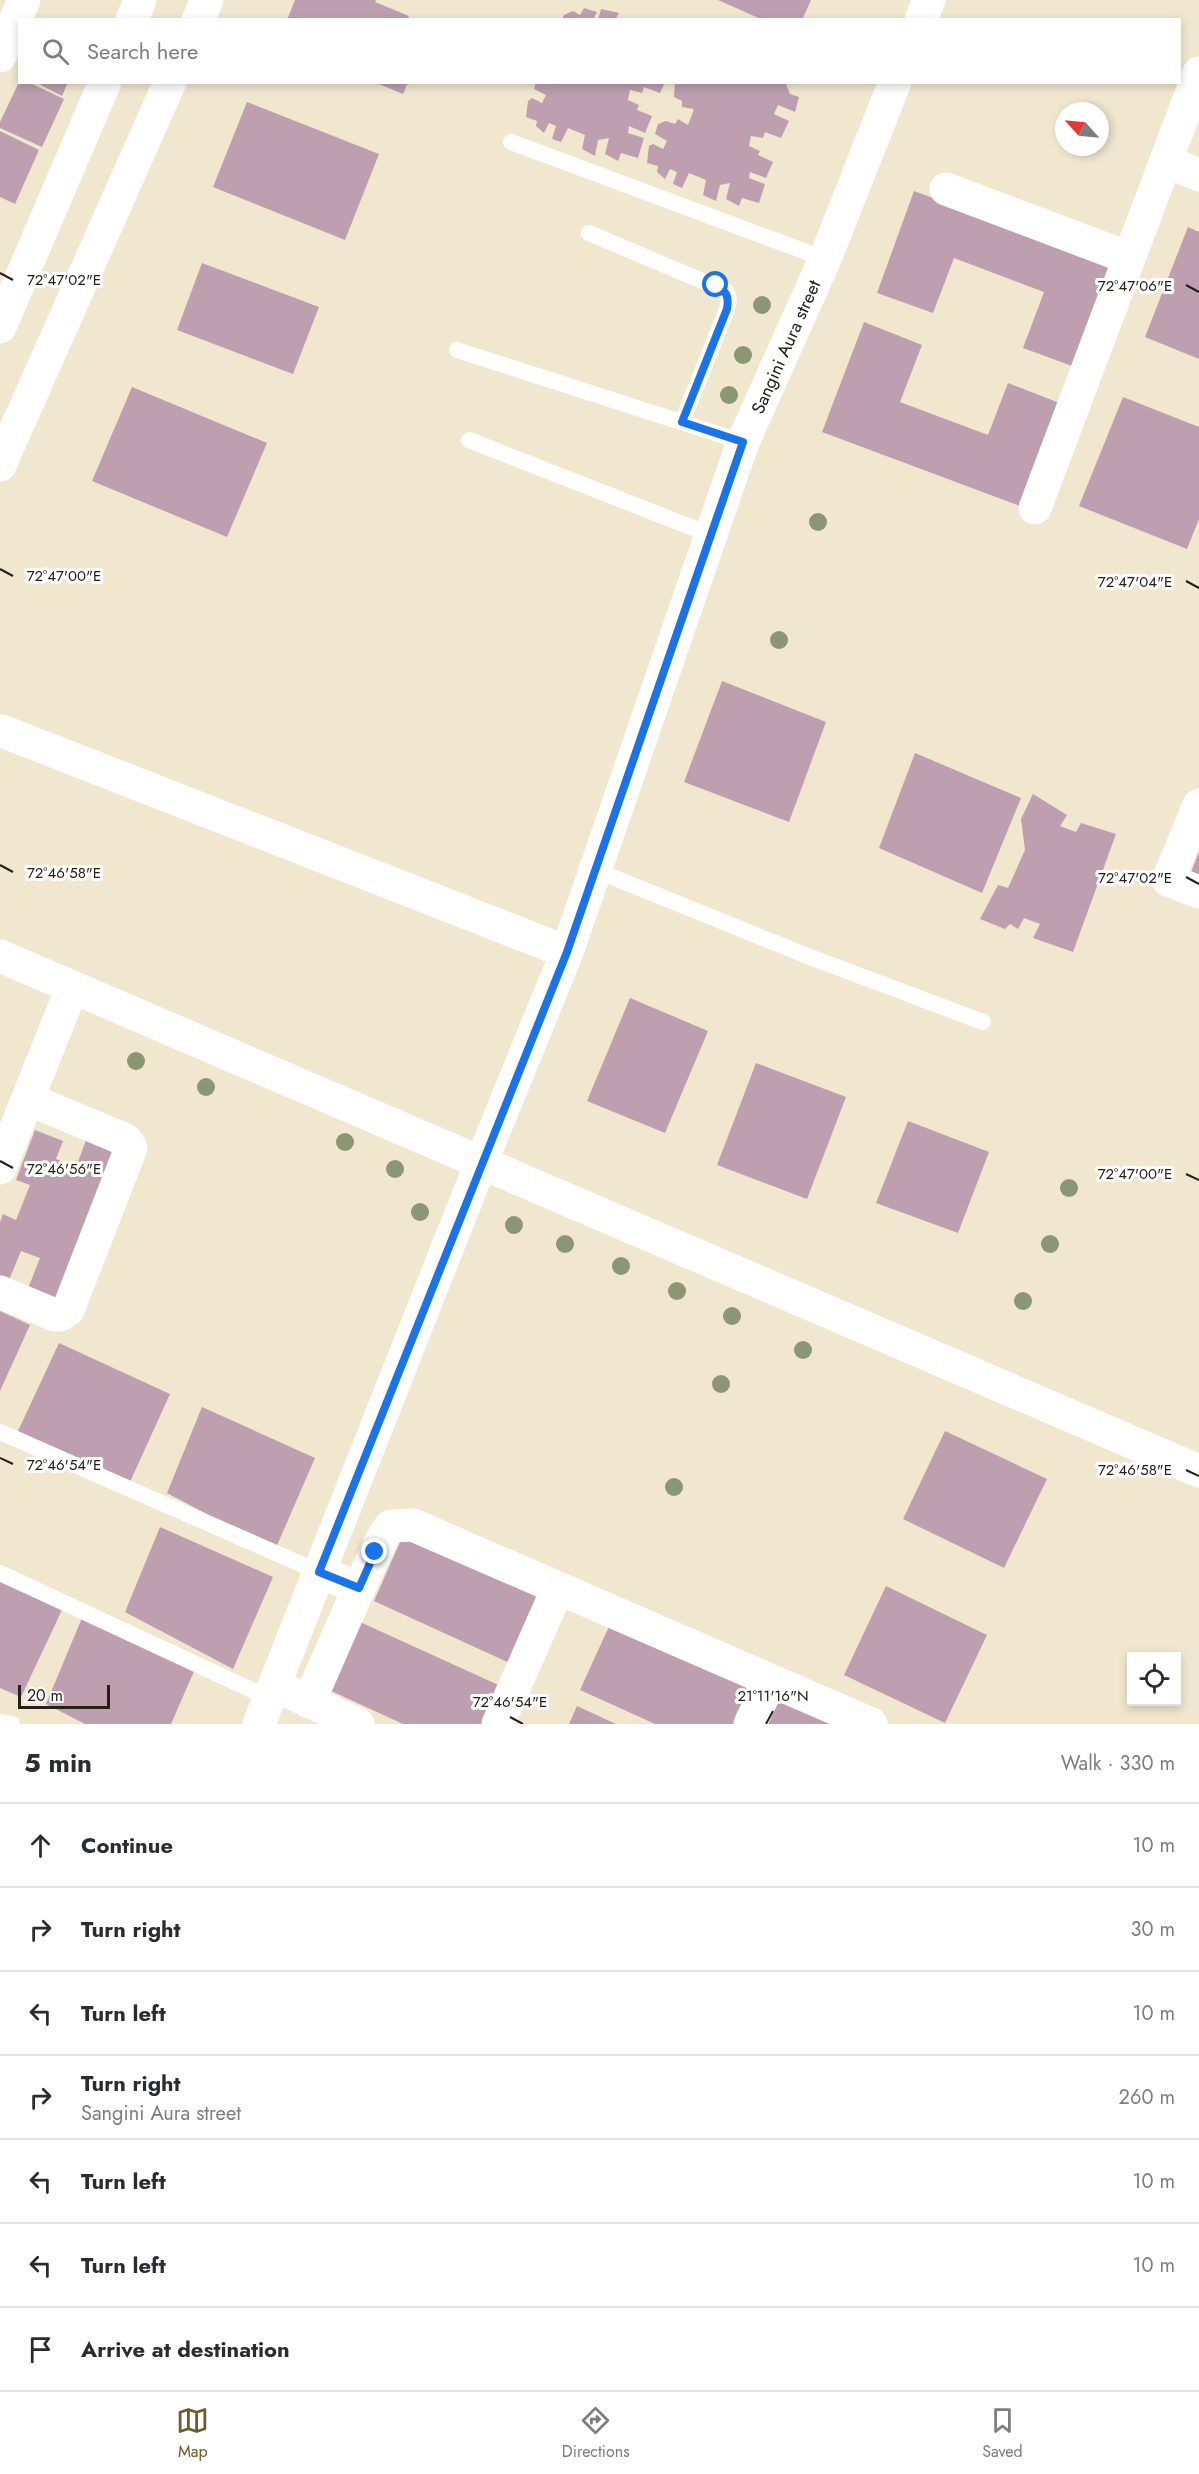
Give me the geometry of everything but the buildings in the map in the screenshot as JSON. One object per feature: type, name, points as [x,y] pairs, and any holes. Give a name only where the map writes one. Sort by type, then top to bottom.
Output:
[{"type":"street","points":[[1,48],[24,0]]},
{"type":"street","points":[[133,18],[140,0]]},
{"type":"street","points":[[199,18],[207,0]]},
{"type":"street","points":[[1035,508],[1199,73]]},
{"type":"street","points":[[0,327],[104,84]]},
{"type":"street","points":[[0,465],[169,84]]},
{"type":"street","name":"Sangini Aura street","points":[[267,1703],[481,1162],[567,952],[743,442],[825,259],[895,84]]},
{"type":"street","points":[[1166,161],[1199,175]]},
{"type":"street","points":[[946,189],[1129,258]]},
{"type":"street","points":[[2,731],[567,952]]},
{"type":"street","points":[[1199,805],[1168,880],[1199,892]]},
{"type":"street","points":[[0,956],[1199,1471]]},
{"type":"street","points":[[0,1168],[72,988]]},
{"type":"street","points":[[0,1292],[55,1315],[68,1310],[131,1148],[126,1140],[28,1100]]},
{"type":"street","points":[[309,1702],[384,1535],[391,1526],[413,1525],[871,1724]]},
{"type":"street","points":[[319,1572],[359,1588]]},
{"type":"street","points":[[498,1724],[558,1588]]},
{"type":"street","points":[[750,1724],[770,1681]]},
{"type":"street","points":[[267,1703],[309,1702],[358,1724]]},
{"type":"lane","points":[[511,142],[825,259]]},
{"type":"lane","points":[[590,233],[726,291],[729,299],[727,309],[682,422]]},
{"type":"lane","points":[[457,350],[743,442]]},
{"type":"lane","points":[[469,440],[711,535]]},
{"type":"lane","points":[[595,870],[810,957],[982,1022]]},
{"type":"lane","points":[[0,1431],[319,1572]]},
{"type":"lane","points":[[0,1573],[267,1703]]},
{"type":"lane","points":[[0,1722],[12,1724]]},
{"type":"route","points":[[375,1552],[359,1588],[319,1572],[481,1162],[567,952],[743,442],[682,422],[727,309],[729,299],[726,291],[716,285]]}]
